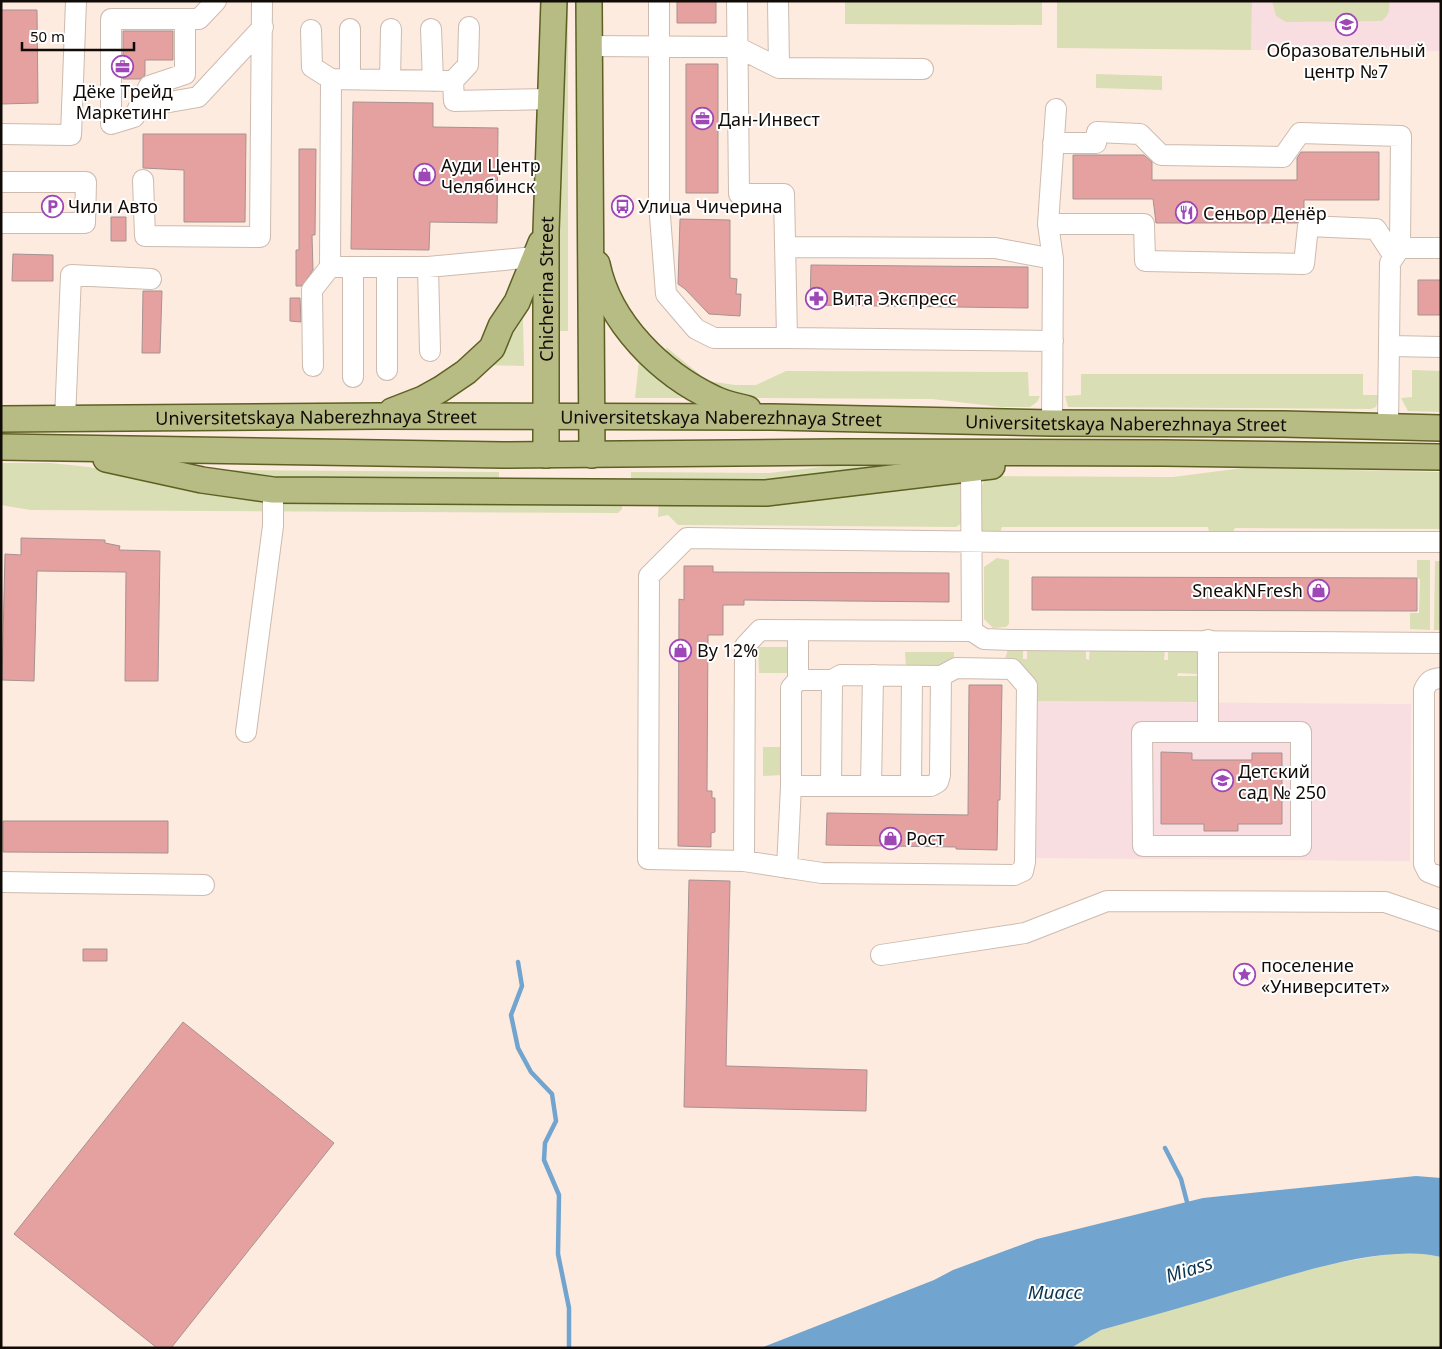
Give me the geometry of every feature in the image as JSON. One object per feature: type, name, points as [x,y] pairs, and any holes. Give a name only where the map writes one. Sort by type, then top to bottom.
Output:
[{"type":"main road","name":"Chicherina Street","points":[[546,455],[546,232],[554,1]]},
{"type":"main road","points":[[589,1],[592,455]]},
{"type":"main road","points":[[590,227],[600,280],[625,325],[640,344],[664,366],[716,400],[772,417]]},
{"type":"main road","points":[[380,416],[423,399],[466,372],[492,348],[501,326],[516,302],[546,232]]},
{"type":"main road","name":"Universitetskaya Naberezhnaya Street","points":[[1,419],[380,416],[772,417],[1441,428]]},
{"type":"main road","name":"Universitetskaya Naberezhnaya Street","points":[[1,447],[546,455],[841,452],[1164,453],[1441,457]]},
{"type":"main road","points":[[53,447],[202,480],[273,490],[766,492],[971,468],[1164,453]]},
{"type":"lane","points":[[1,134],[71,134],[76,1]]},
{"type":"lane","points":[[185,19],[185,74],[149,86],[134,117],[111,124],[111,19],[185,19],[200,19],[216,1]]},
{"type":"lane","points":[[143,180],[145,236],[260,237],[262,1]]},
{"type":"lane","points":[[659,1],[659,203],[666,294],[696,329],[714,338],[1053,341]]},
{"type":"lane","points":[[737,1],[740,194],[784,194],[787,338]]},
{"type":"lane","points":[[778,1],[779,68]]},
{"type":"lane","points":[[158,104],[198,97],[263,27]]},
{"type":"lane","points":[[469,27],[468,65],[453,81],[454,101],[550,99]]},
{"type":"lane","points":[[313,366],[312,290],[330,267],[340,79],[350,29]]},
{"type":"lane","points":[[390,80],[391,29]]},
{"type":"lane","points":[[432,29],[433,81]]},
{"type":"lane","points":[[311,30],[312,67],[340,79],[453,81]]},
{"type":"lane","points":[[589,46],[737,47],[779,68],[923,69]]},
{"type":"lane","points":[[1052,423],[1053,259],[1048,224],[1056,109]]},
{"type":"lane","points":[[1054,143],[1096,143],[1096,132],[1140,134],[1161,155],[1283,157],[1300,133],[1401,136],[1396,252],[1390,263],[1388,426]]},
{"type":"lane","points":[[1,182],[86,182],[85,223],[1,223]]},
{"type":"lane","points":[[1048,224],[1144,224],[1146,261],[1304,264],[1308,226],[1376,229],[1396,252]]},
{"type":"lane","points":[[785,247],[996,248],[1053,259]]},
{"type":"lane","points":[[1396,252],[1441,248]]},
{"type":"lane","points":[[330,267],[428,266],[535,258]]},
{"type":"lane","points":[[428,266],[430,351]]},
{"type":"lane","points":[[353,267],[353,377]]},
{"type":"lane","points":[[386,267],[387,370]]},
{"type":"lane","points":[[65,419],[71,275],[151,279]]},
{"type":"lane","points":[[1390,346],[1441,346]]},
{"type":"lane","points":[[971,468],[972,631]]},
{"type":"lane","points":[[246,732],[273,526],[273,490]]},
{"type":"lane","points":[[798,680],[832,680],[841,674],[941,676],[956,668],[1012,669],[1027,686],[1026,862],[1023,870],[1014,875],[822,873],[744,861],[648,859],[649,576],[687,538],[1441,542]]},
{"type":"lane","points":[[744,861],[745,646],[760,630],[972,631],[984,639],[1441,643]]},
{"type":"lane","points":[[787,868],[791,786],[792,688],[798,680],[798,630]]},
{"type":"lane","points":[[1208,640],[1208,732]]},
{"type":"lane","points":[[871,786],[873,675]]},
{"type":"lane","points":[[911,786],[912,676]]},
{"type":"lane","points":[[791,786],[931,786],[938,782],[940,775],[941,676]]},
{"type":"lane","points":[[1441,678],[1434,678],[1428,682],[1424,690],[1424,864],[1428,872],[1441,876]]},
{"type":"lane","points":[[831,786],[832,680]]},
{"type":"lane","points":[[1142,732],[1208,732],[1301,732],[1301,846],[1143,846],[1142,732]]},
{"type":"lane","points":[[1,882],[204,885]]},
{"type":"lane","points":[[881,955],[1025,933],[1108,901],[1385,902],[1441,921]]},
{"type":"shaded area","name":"Образовательный центр №7","points":[[1252,1],[1441,1],[1441,51],[1251,50]]},
{"type":"shaded area","name":"Детский сад № 250","points":[[1035,701],[1411,704],[1410,861],[1034,858]]},
{"type":"green space","points":[[560,1],[568,1],[568,331],[559,331]]},
{"type":"green space","points":[[845,1],[1042,1],[1042,25],[845,24]]},
{"type":"green space","points":[[1057,1],[1252,1],[1251,50],[1057,48]]},
{"type":"green space","points":[[1272,1],[1389,1],[1389,7],[1388,14],[1382,21],[1286,22],[1276,16]]},
{"type":"green space","points":[[1096,74],[1162,76],[1162,90],[1096,88]]},
{"type":"green space","points":[[523,319],[524,366],[486,365],[508,341]]},
{"type":"green space","points":[[666,347],[704,378],[667,353]]},
{"type":"green space","points":[[639,361],[686,398],[635,398]]},
{"type":"green space","points":[[1412,370],[1441,371],[1441,412],[1408,411],[1401,398],[1412,397]]},
{"type":"green space","points":[[786,371],[1028,372],[1029,396],[1040,396],[1037,402],[1030,407],[1001,407],[932,399],[752,398],[728,390],[711,381],[735,385],[756,385]]},
{"type":"green space","points":[[1081,374],[1363,374],[1363,395],[1379,395],[1376,407],[1371,409],[1068,407],[1065,396],[1081,395]]},
{"type":"green space","points":[[1,463],[51,463],[89,467],[168,483],[622,500],[622,509],[618,513],[30,510],[1,505]]},
{"type":"green space","points":[[838,465],[926,465],[768,484],[631,483],[631,472],[770,473]]},
{"type":"green space","points":[[1243,468],[1441,472],[1441,529],[1235,528],[1231,536],[1209,532],[1208,527],[1002,527],[999,535],[983,533],[980,529],[980,489],[987,476],[1173,477]]},
{"type":"green space","points":[[203,470],[499,472],[499,483],[271,482]]},
{"type":"green space","points":[[959,482],[962,485],[962,523],[956,527],[678,525],[668,515],[658,517],[659,500]]},
{"type":"green space","points":[[997,558],[1009,560],[1009,624],[1006,627],[993,628],[984,619],[984,567]]},
{"type":"green space","points":[[1417,560],[1430,560],[1430,630],[1410,629],[1410,613],[1419,613],[1420,579],[1417,578]]},
{"type":"green space","points":[[1435,561],[1441,561],[1441,630],[1434,630]]},
{"type":"green space","points":[[758,647],[788,647],[792,673],[759,673]]},
{"type":"green space","points":[[1023,648],[1023,659],[1027,659],[1027,648],[1086,648],[1086,659],[1089,660],[1090,648],[1165,648],[1164,660],[1168,660],[1168,648],[1198,651],[1197,674],[1178,673],[1177,676],[1197,676],[1198,702],[1034,701],[1034,683],[1020,662],[1004,662],[1008,649]]},
{"type":"green space","points":[[905,652],[954,652],[954,657],[939,668],[906,668]]},
{"type":"green space","points":[[763,747],[784,747],[784,775],[763,776]]},
{"type":"green space","points":[[1395,1253],[1429,1254],[1441,1257],[1441,1348],[1071,1348],[1101,1330],[1324,1265]]},
{"type":"water","name":"Миасс","points":[[1416,1176],[1441,1178],[1441,1257],[1418,1254],[1393,1254],[1338,1263],[1101,1330],[1071,1348],[761,1348],[934,1280],[953,1270],[1037,1239],[1203,1198]]},
{"type":"building","points":[[677,1],[716,1],[716,23],[677,23]]},
{"type":"building","points":[[1,10],[37,10],[38,103],[1,104]]},
{"type":"building","points":[[123,31],[173,31],[173,60],[145,60],[145,75],[140,79],[123,79]]},
{"type":"building","points":[[686,64],[718,64],[718,193],[686,193]]},
{"type":"building","name":"Ауди Центр Челябинск","points":[[353,102],[433,103],[433,127],[498,128],[497,223],[430,222],[429,250],[351,249]]},
{"type":"building","points":[[143,134],[246,134],[245,222],[184,222],[184,170],[143,168]]},
{"type":"building","points":[[299,149],[316,149],[315,235],[312,235],[313,270],[302,286],[296,286],[296,250],[299,250]]},
{"type":"building","points":[[1301,152],[1379,152],[1379,200],[1304,200],[1304,215],[1297,223],[1156,223],[1153,199],[1073,199],[1073,155],[1144,155],[1152,162],[1152,180],[1297,180],[1297,158]]},
{"type":"building","points":[[111,217],[126,217],[126,241],[111,241]]},
{"type":"building","points":[[680,219],[730,220],[730,278],[737,279],[736,294],[741,294],[740,316],[709,314],[678,284]]},
{"type":"building","points":[[13,254],[53,255],[53,281],[12,281]]},
{"type":"building","points":[[811,265],[1028,267],[1028,308],[810,305]]},
{"type":"building","points":[[1418,280],[1441,280],[1441,315],[1418,315]]},
{"type":"building","points":[[143,291],[162,291],[160,353],[142,353]]},
{"type":"building","points":[[290,298],[300,298],[301,322],[290,321]]},
{"type":"building","points":[[21,538],[105,540],[105,543],[120,546],[119,550],[160,551],[158,681],[125,681],[126,572],[37,571],[34,681],[2,680],[5,554],[21,555]]},
{"type":"building","points":[[684,566],[713,566],[713,572],[949,573],[949,602],[744,600],[744,605],[723,605],[723,635],[708,635],[707,791],[712,791],[712,798],[715,798],[715,832],[711,833],[711,847],[678,846],[679,599],[684,600]]},
{"type":"building","points":[[1032,577],[1417,578],[1417,611],[1032,610]]},
{"type":"building","points":[[969,685],[1002,685],[997,850],[956,849],[956,847],[826,845],[827,813],[968,815]]},
{"type":"building","points":[[1161,752],[1192,753],[1192,760],[1252,760],[1252,753],[1282,753],[1282,824],[1238,824],[1238,831],[1204,831],[1204,824],[1161,824]]},
{"type":"building","points":[[3,821],[168,821],[168,853],[3,852]]},
{"type":"building","points":[[689,880],[730,881],[726,1066],[867,1070],[866,1111],[684,1107]]},
{"type":"building","points":[[83,949],[107,949],[107,961],[83,961]]},
{"type":"building","points":[[183,1022],[334,1143],[171,1348],[157,1348],[14,1234]]},
{"type":"waterway","points":[[518,962],[522,986],[511,1015],[518,1048],[531,1072],[552,1094],[556,1121],[545,1143],[544,1160],[559,1195],[558,1254],[569,1308],[569,1348]]},
{"type":"waterway","points":[[1165,1148],[1181,1179],[1187,1202]]},
{"type":"place","name":"Образовательный центр №7","points":[[1346,25]]},
{"type":"place","name":"Дёке Трейд Маркетинг","points":[[123,66]]},
{"type":"place","name":"Дан-Инвест","points":[[702,119]]},
{"type":"place","name":"Ауди Центр Челябинск","points":[[425,175]]},
{"type":"place","name":"Чили Авто","points":[[52,206]]},
{"type":"place","name":"Улица Чичерина","points":[[622,206]]},
{"type":"place","name":"Сеньор Денёр","points":[[1187,213]]},
{"type":"place","name":"Вита Экспресс","points":[[816,298]]},
{"type":"place","name":"SneakNFresh","points":[[1319,590]]},
{"type":"place","name":"Ву 12%","points":[[681,650]]},
{"type":"place","name":"Детский сад № 250","points":[[1222,781]]},
{"type":"place","name":"Рост","points":[[890,838]]},
{"type":"place","name":"поселение «Университет»","points":[[1245,975]]},
{"type":"water label","name":"Miass","points":[[1189,1269]]}]
